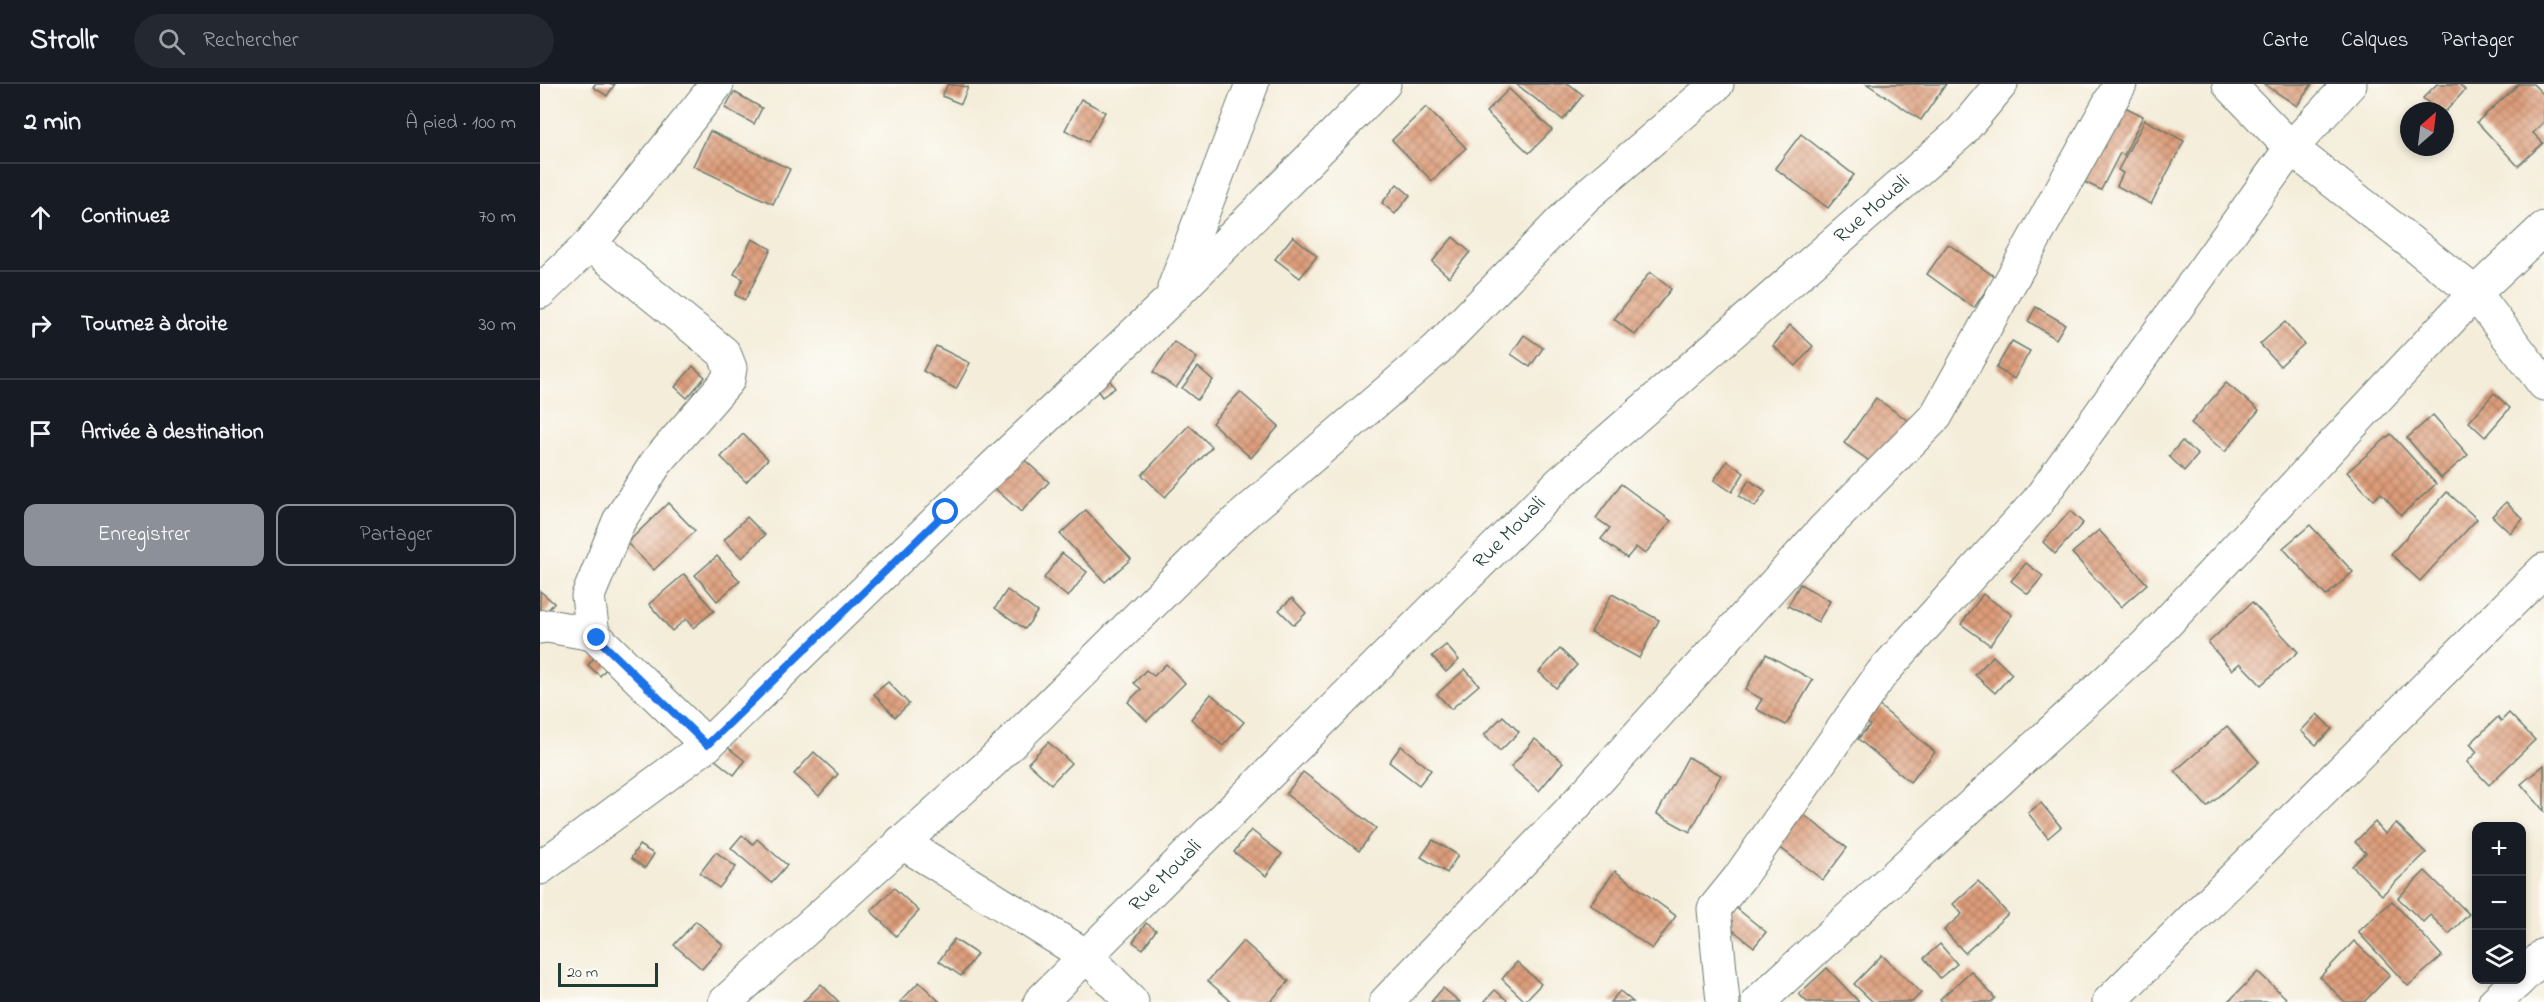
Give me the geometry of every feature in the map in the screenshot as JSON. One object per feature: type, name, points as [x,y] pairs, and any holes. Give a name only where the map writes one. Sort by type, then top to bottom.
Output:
[{"type":"street","points":[[540,292],[590,244],[717,84]]},
{"type":"street","points":[[1171,299],[1252,84]]},
{"type":"street","points":[[540,868],[707,745],[955,504],[1171,299],[1384,84]]},
{"type":"street","points":[[726,1002],[991,763],[1224,532],[1437,349],[1585,197],[1717,84]]},
{"type":"street","name":"Rue Mouali","points":[[1040,1002],[1088,957],[1560,483],[1961,132],[2001,84]]},
{"type":"street","points":[[1386,1002],[1570,811],[1824,529],[1936,416],[2120,84]]},
{"type":"street","points":[[2229,84],[2291,148],[2475,293],[2544,384]]},
{"type":"street","points":[[1723,1002],[1714,909],[1739,878],[1882,673],[2038,501],[2291,148],[2350,84]]},
{"type":"street","points":[[1758,1002],[2145,646],[2475,293],[2544,228]]},
{"type":"street","points":[[590,244],[724,353],[730,368],[728,380],[656,463],[619,521],[588,596],[593,634]]},
{"type":"street","points":[[2109,1002],[2544,570]]},
{"type":"street","points":[[540,627],[548,626],[593,634],[707,745]]},
{"type":"street","points":[[901,842],[1088,957],[1132,1002]]},
{"type":"street","points":[[2526,972],[2544,955]]},
{"type":"street","points":[[2495,1002],[2514,984]]},
{"type":"building","points":[[595,84],[615,84],[607,96],[593,87]]},
{"type":"building","points":[[948,84],[968,87],[961,104],[942,96]]},
{"type":"building","points":[[1516,84],[1569,84],[1583,95],[1563,120]]},
{"type":"building","points":[[1867,84],[1946,84],[1921,120]]},
{"type":"building","points":[[2264,84],[2312,84],[2297,106]]},
{"type":"building","points":[[2437,84],[2459,84],[2465,90],[2454,102],[2427,102],[2423,98]]},
{"type":"building","points":[[2519,84],[2533,84],[2544,95],[2544,122],[2533,133],[2543,143],[2518,166],[2477,122]]},
{"type":"building","points":[[1509,89],[1552,130],[1529,153],[1486,112]]},
{"type":"building","points":[[734,92],[762,108],[754,124],[725,108]]},
{"type":"building","points":[[1081,99],[1105,112],[1088,142],[1065,130]]},
{"type":"building","points":[[2121,105],[2143,116],[2124,155],[2120,153],[2101,190],[2080,180]]},
{"type":"building","points":[[1426,107],[1466,148],[1432,181],[1392,140]]},
{"type":"building","points":[[2145,120],[2184,141],[2151,204],[2117,186],[2123,173],[2118,170]]},
{"type":"building","points":[[710,131],[790,169],[773,204],[693,166]]},
{"type":"building","points":[[1801,134],[1854,175],[1828,208],[1775,168]]},
{"type":"building","points":[[1397,184],[1410,195],[1395,214],[1382,203]]},
{"type":"building","points":[[1293,236],[1317,256],[1300,278],[1275,259]]},
{"type":"building","points":[[1453,237],[1470,252],[1449,277],[1432,262]]},
{"type":"building","points":[[752,239],[771,249],[745,300],[735,295],[743,279],[734,274]]},
{"type":"building","points":[[1948,244],[1995,277],[1974,308],[1927,274]]},
{"type":"building","points":[[1650,272],[1671,289],[1635,335],[1614,319]]},
{"type":"building","points":[[2036,307],[2065,324],[2056,339],[2028,321]]},
{"type":"building","points":[[2285,322],[2304,344],[2280,366],[2260,344]]},
{"type":"building","points":[[1790,325],[1813,346],[1796,366],[1773,346]]},
{"type":"building","points":[[1524,335],[1543,348],[1530,367],[1511,354]]},
{"type":"building","points":[[2012,341],[2030,351],[2014,379],[1996,368]]},
{"type":"building","points":[[1174,342],[1197,358],[1176,388],[1153,372]]},
{"type":"building","points":[[936,346],[970,363],[956,389],[923,371]]},
{"type":"building","points":[[693,366],[705,377],[687,398],[675,387]]},
{"type":"building","points":[[1198,367],[1213,380],[1197,400],[1182,388]]},
{"type":"building","points":[[1104,372],[1115,388],[1102,397],[1091,382]]},
{"type":"building","points":[[2226,383],[2259,410],[2225,452],[2191,423]]},
{"type":"building","points":[[1240,392],[1279,426],[1251,458],[1212,423]]},
{"type":"building","points":[[2494,393],[2510,408],[2485,437],[2469,422]]},
{"type":"building","points":[[1876,398],[1911,423],[1878,467],[1844,443]]},
{"type":"building","points":[[2433,415],[2468,455],[2441,478],[2407,438]]},
{"type":"building","points":[[1189,425],[1212,447],[1165,497],[1142,475]]},
{"type":"building","points":[[743,434],[768,459],[746,482],[721,457]]},
{"type":"building","points":[[2391,434],[2436,484],[2401,515],[2381,493],[2373,500],[2347,472]]},
{"type":"building","points":[[2182,441],[2198,455],[2184,471],[2169,456]]},
{"type":"building","points":[[1018,454],[1049,482],[1021,512],[990,484]]},
{"type":"building","points":[[1727,461],[1744,473],[1732,492],[1714,480]]},
{"type":"building","points":[[1749,480],[1766,491],[1755,507],[1739,496]]},
{"type":"building","points":[[1621,484],[1671,521],[1645,554],[1636,547],[1627,558],[1601,539],[1610,528],[1596,518]]},
{"type":"building","points":[[2447,492],[2477,519],[2420,581],[2391,554]]},
{"type":"building","points":[[2506,502],[2523,519],[2510,533],[2492,516]]},
{"type":"building","points":[[668,503],[695,531],[654,570],[627,543]]},
{"type":"building","points":[[1086,510],[1131,559],[1105,582],[1060,534]]},
{"type":"building","points":[[2070,511],[2083,523],[2055,554],[2043,542]]},
{"type":"building","points":[[747,517],[765,535],[742,558],[724,540]]},
{"type":"building","points":[[2310,525],[2353,572],[2326,596],[2283,548]]},
{"type":"building","points":[[2099,530],[2147,584],[2121,607],[2072,553]]},
{"type":"building","points":[[1062,553],[1087,572],[1068,597],[1044,578]]},
{"type":"building","points":[[717,556],[740,581],[717,601],[695,575]]},
{"type":"building","points":[[2026,563],[2043,576],[2028,594],[2011,581]]},
{"type":"building","points":[[684,574],[714,611],[693,628],[686,619],[672,631],[649,604]]},
{"type":"building","points":[[1800,584],[1830,601],[1818,622],[1788,606]]},
{"type":"building","points":[[1007,590],[1037,612],[1025,629],[995,608]]},
{"type":"building","points":[[540,591],[554,603],[540,619]]},
{"type":"building","points":[[1612,594],[1659,620],[1639,658],[1591,632]]},
{"type":"building","points":[[1983,594],[2012,615],[1990,645],[1961,624]]},
{"type":"building","points":[[1292,598],[1306,613],[1294,625],[1279,610]]},
{"type":"building","points":[[2252,602],[2298,652],[2261,685],[2240,663],[2232,670],[2208,643]]},
{"type":"building","points":[[1446,645],[1459,660],[1446,672],[1432,656]]},
{"type":"building","points":[[1560,649],[1577,665],[1556,688],[1539,672]]},
{"type":"building","points":[[599,652],[611,663],[600,676],[588,665]]},
{"type":"building","points":[[1766,654],[1813,680],[1786,725],[1756,709],[1762,699],[1745,690]]},
{"type":"building","points":[[1993,656],[2012,674],[1995,693],[1975,675]]},
{"type":"building","points":[[1166,664],[1185,683],[1147,721],[1128,702],[1141,689],[1134,683],[1146,670],[1154,676]]},
{"type":"building","points":[[1465,669],[1479,685],[1451,709],[1437,694]]},
{"type":"building","points":[[888,682],[909,704],[895,717],[874,694]]},
{"type":"building","points":[[1211,694],[1244,722],[1223,746],[1191,719]]},
{"type":"building","points":[[1877,704],[1935,752],[1910,782],[1858,739],[1870,725],[1864,720]]},
{"type":"building","points":[[2509,713],[2535,740],[2489,785],[2467,762],[2477,752],[2470,744],[2498,717],[2501,721]]},
{"type":"building","points":[[2317,714],[2332,729],[2316,745],[2301,731]]},
{"type":"building","points":[[1503,716],[1519,732],[1500,751],[1484,735]]},
{"type":"building","points":[[2227,726],[2259,762],[2207,807],[2175,771]]},
{"type":"building","points":[[1535,739],[1563,762],[1539,791],[1511,767]]},
{"type":"building","points":[[1048,742],[1071,763],[1051,784],[1028,763]]},
{"type":"building","points":[[725,745],[745,761],[734,775],[714,759]]},
{"type":"building","points":[[1401,746],[1431,770],[1419,785],[1389,762]]},
{"type":"building","points":[[814,752],[838,774],[819,796],[794,774]]},
{"type":"building","points":[[1688,757],[1721,775],[1690,832],[1657,814]]},
{"type":"building","points":[[2544,765],[2544,811],[2521,784]]},
{"type":"building","points":[[1303,772],[1376,828],[1359,851],[1286,794]]},
{"type":"building","points":[[2041,803],[2061,827],[2048,838],[2028,813]]},
{"type":"building","points":[[1799,811],[1847,848],[1823,880],[1774,843]]},
{"type":"building","points":[[2375,822],[2385,834],[2396,823],[2426,853],[2382,895],[2352,866],[2366,853],[2355,842]]},
{"type":"building","points":[[1251,830],[1282,854],[1266,876],[1234,852]]},
{"type":"building","points":[[742,835],[753,844],[757,839],[787,865],[771,883],[731,848]]},
{"type":"building","points":[[1433,840],[1458,855],[1447,873],[1421,857]]},
{"type":"building","points":[[639,845],[654,854],[645,868],[631,858]]},
{"type":"building","points":[[716,852],[736,867],[719,888],[700,873]]},
{"type":"building","points":[[1615,871],[1676,916],[1652,949],[1590,904]]},
{"type":"building","points":[[2425,871],[2469,914],[2449,934],[2430,915],[2423,922],[2398,898]]},
{"type":"building","points":[[1978,881],[2008,914],[1965,953],[1944,930],[1962,914],[1953,904]]},
{"type":"building","points":[[894,888],[919,911],[896,936],[871,911]]},
{"type":"building","points":[[2392,901],[2442,956],[2408,986],[2358,932]]},
{"type":"building","points":[[1735,907],[1766,932],[1754,947],[1723,922]]},
{"type":"building","points":[[696,921],[723,945],[702,969],[674,945]]},
{"type":"building","points":[[1146,923],[1156,930],[1143,949],[1133,942]]},
{"type":"building","points":[[954,939],[977,954],[961,976],[939,961]]},
{"type":"building","points":[[1243,941],[1289,981],[1270,1002],[1232,1002],[1208,981]]},
{"type":"building","points":[[2354,941],[2390,975],[2364,1002],[2345,1002],[2320,977]]},
{"type":"building","points":[[1940,944],[1957,964],[1940,978],[1924,958]]},
{"type":"building","points":[[1882,955],[1921,993],[1912,1002],[1873,1002],[1854,984]]},
{"type":"building","points":[[1517,962],[1541,984],[1525,1001],[1502,979]]},
{"type":"building","points":[[1827,968],[1859,1002],[1807,1002],[1799,994]]},
{"type":"building","points":[[1971,971],[1995,998],[1991,1002],[1943,1002],[1940,999]]},
{"type":"building","points":[[2258,972],[2286,998],[2282,1002],[2228,1002]]},
{"type":"building","points":[[919,982],[940,1002],[900,1002]]},
{"type":"building","points":[[821,984],[839,1002],[803,1002]]},
{"type":"building","points":[[1443,988],[1460,1002],[1431,1002]]},
{"type":"building","points":[[1495,990],[1509,1002],[1484,1002]]},
{"type":"building","points":[[1620,991],[1633,1002],[1610,1002]]},
{"type":"route","points":[[597,638],[707,745],[946,512]]}]
